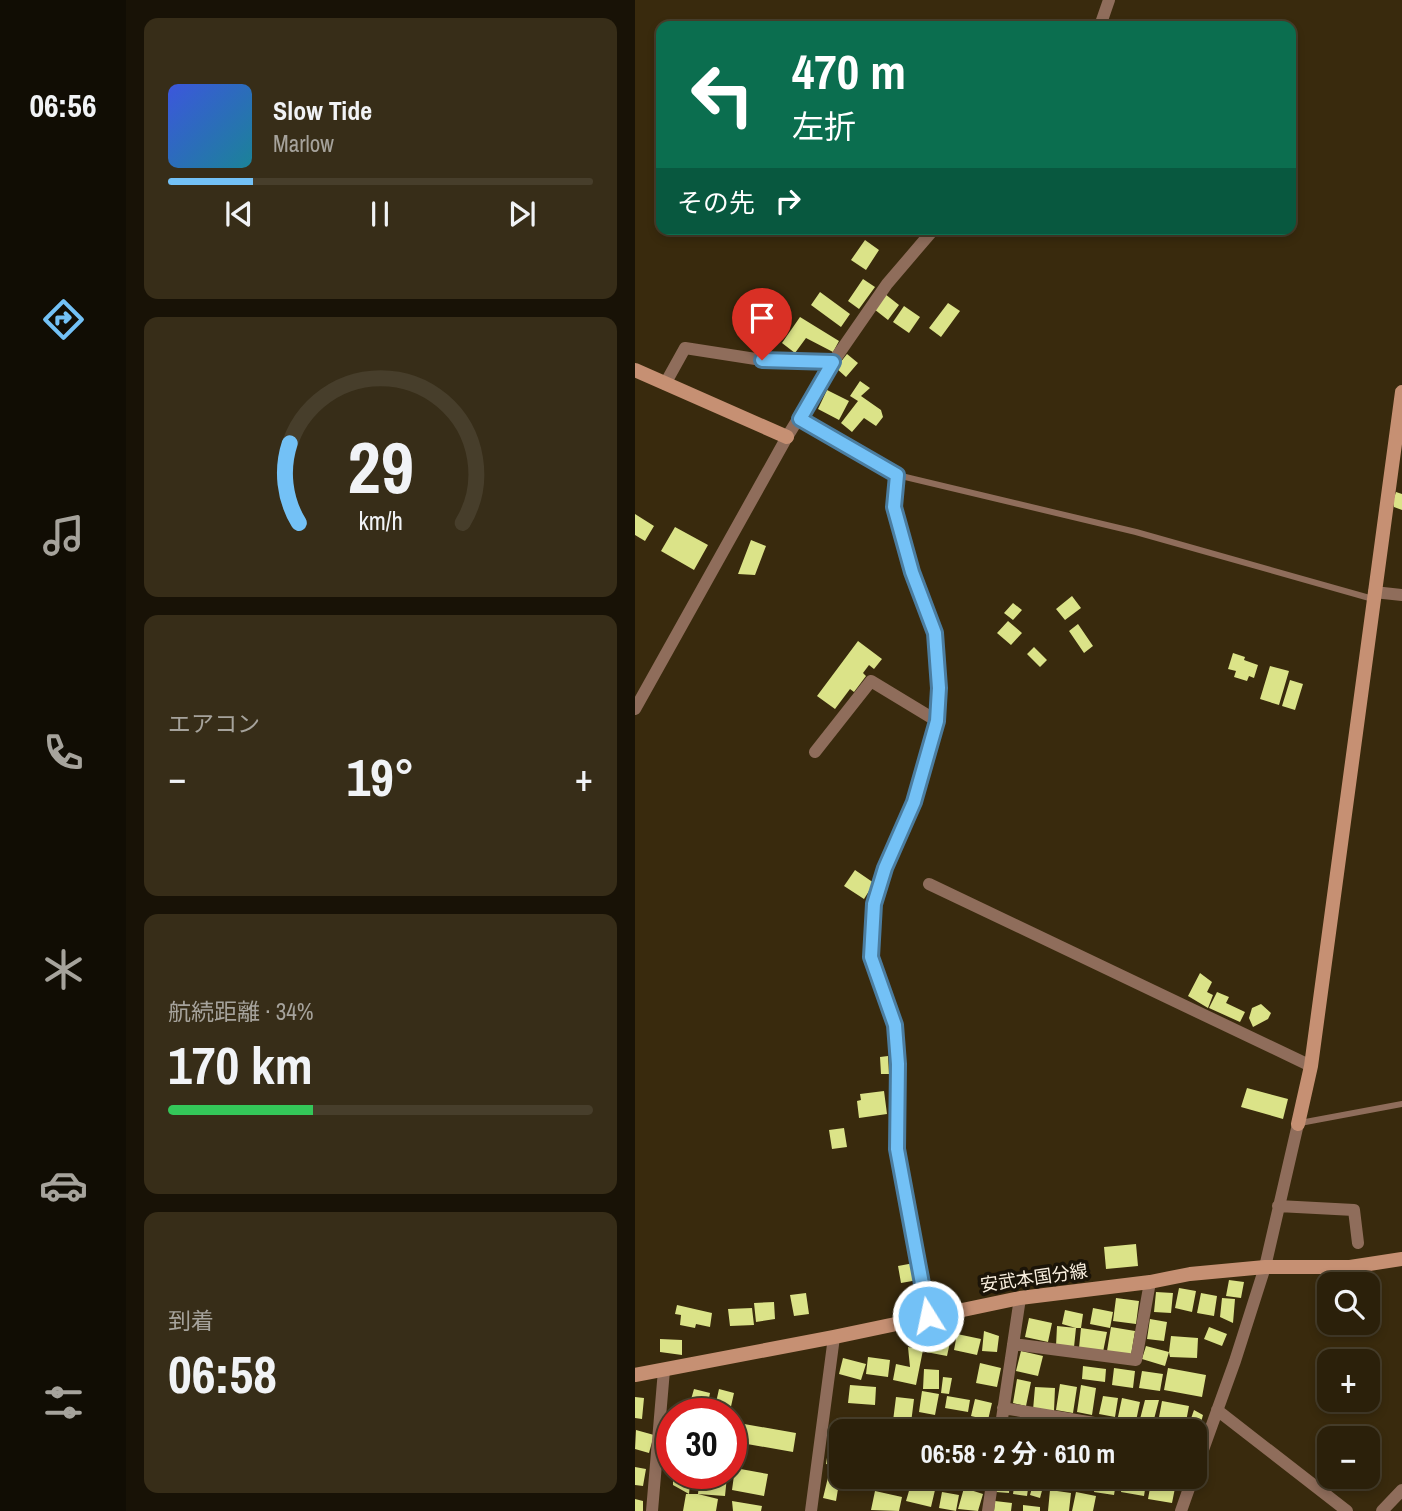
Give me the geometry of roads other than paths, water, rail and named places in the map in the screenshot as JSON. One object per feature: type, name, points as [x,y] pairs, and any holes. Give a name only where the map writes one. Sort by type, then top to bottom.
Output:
[{"type":"street","points":[[1102,21],[1109,0]]},
{"type":"street","points":[[635,709],[787,437],[833,362],[887,284],[929,235]]},
{"type":"street","points":[[665,384],[685,348],[762,360],[833,362]]},
{"type":"street","points":[[635,370],[787,437]]},
{"type":"street","points":[[1207,1438],[1265,1267],[1311,1066],[1402,392]]},
{"type":"street","points":[[800,419],[897,475],[894,507],[912,572],[935,633],[939,688],[937,721],[914,802],[885,868],[874,904],[871,930],[871,957],[895,1025],[898,1064],[897,1149],[928,1316]]},
{"type":"street","points":[[1373,595],[1402,595]]},
{"type":"street","points":[[815,752],[871,681],[937,721]]},
{"type":"street","points":[[929,884],[1311,1066]]},
{"type":"street","points":[[1278,1206],[1354,1210],[1358,1243]]},
{"type":"street","name":"安武本国分線","points":[[635,1375],[1020,1298],[1150,1282],[1190,1274],[1265,1267],[1350,1267],[1402,1259]]},
{"type":"street","points":[[1013,1344],[1136,1360],[1150,1282]]},
{"type":"street","points":[[1002,1419],[1020,1298]]},
{"type":"street","points":[[811,1511],[834,1337]]},
{"type":"street","points":[[653,1511],[664,1370]]},
{"type":"street","points":[[1003,1408],[1070,1419]]},
{"type":"street","points":[[1217,1410],[1347,1511]]},
{"type":"street","points":[[988,1511],[991,1489]]},
{"type":"street","points":[[1185,1509],[1190,1489]]},
{"type":"street","points":[[1382,1511],[1402,1490]]},
{"type":"lane","points":[[897,475],[1136,532],[1373,595]]},
{"type":"lane","points":[[1298,1124],[1402,1104]]}]
